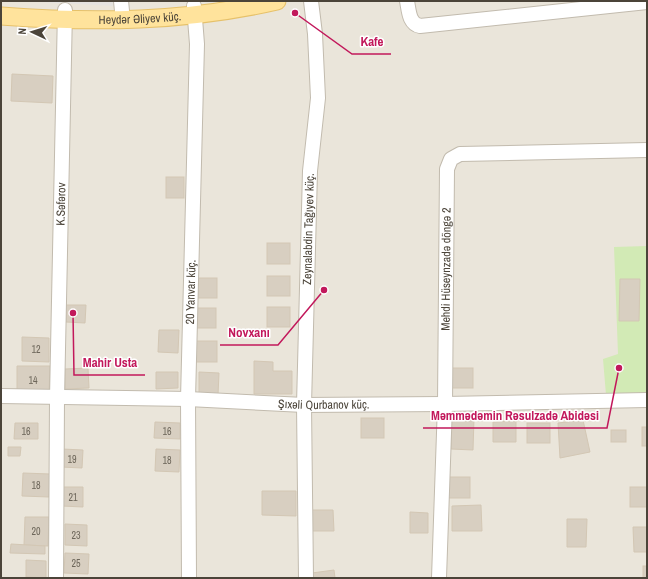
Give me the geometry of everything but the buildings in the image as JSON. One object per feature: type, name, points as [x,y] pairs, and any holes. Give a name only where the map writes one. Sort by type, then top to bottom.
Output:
[{"type":"main road","name":"Heydər Əliyev küç.","points":[[1,16],[65,15],[121,6],[194,11],[230,1]]},
{"type":"main road","name":"Heydər Əliyev küç.","points":[[1,6],[65,15],[124,20],[194,11],[247,8],[278,1]]},
{"type":"street","name":"Zeynalabdin Tağıyev küç.","points":[[306,578],[304,405],[310,170],[318,98],[315,34],[311,1]]},
{"type":"street","points":[[407,1],[412,22],[420,26],[647,2]]},
{"type":"street","name":"20 Yanvar küç.","points":[[189,578],[188,399],[197,44],[194,11]]},
{"type":"street","name":"K.Səfərov","points":[[56,578],[57,398],[65,15]]},
{"type":"street","name":"Mehdi Hüseynzadə döngə 2","points":[[439,578],[445,404],[447,169],[451,159],[460,154],[647,150]]},
{"type":"street","name":"Şıxəli Qurbanov küç.","points":[[1,396],[188,399],[304,405],[647,400]]},
{"type":"shaded area","points":[[1,1],[647,1],[647,578],[1,578]]},
{"type":"shaded area","points":[[23,1],[114,1],[114,6]]},
{"type":"green space","points":[[647,246],[647,395],[606,395],[603,359],[618,354],[614,247]]},
{"type":"place","name":"Kafe","points":[[295,13]]},
{"type":"place","name":"Novxanı","points":[[324,290]]},
{"type":"place","name":"Mahir Usta","points":[[73,313]]},
{"type":"place","name":"Məmmədəmin Rəsulzadə Abidəsi","points":[[619,368]]}]
